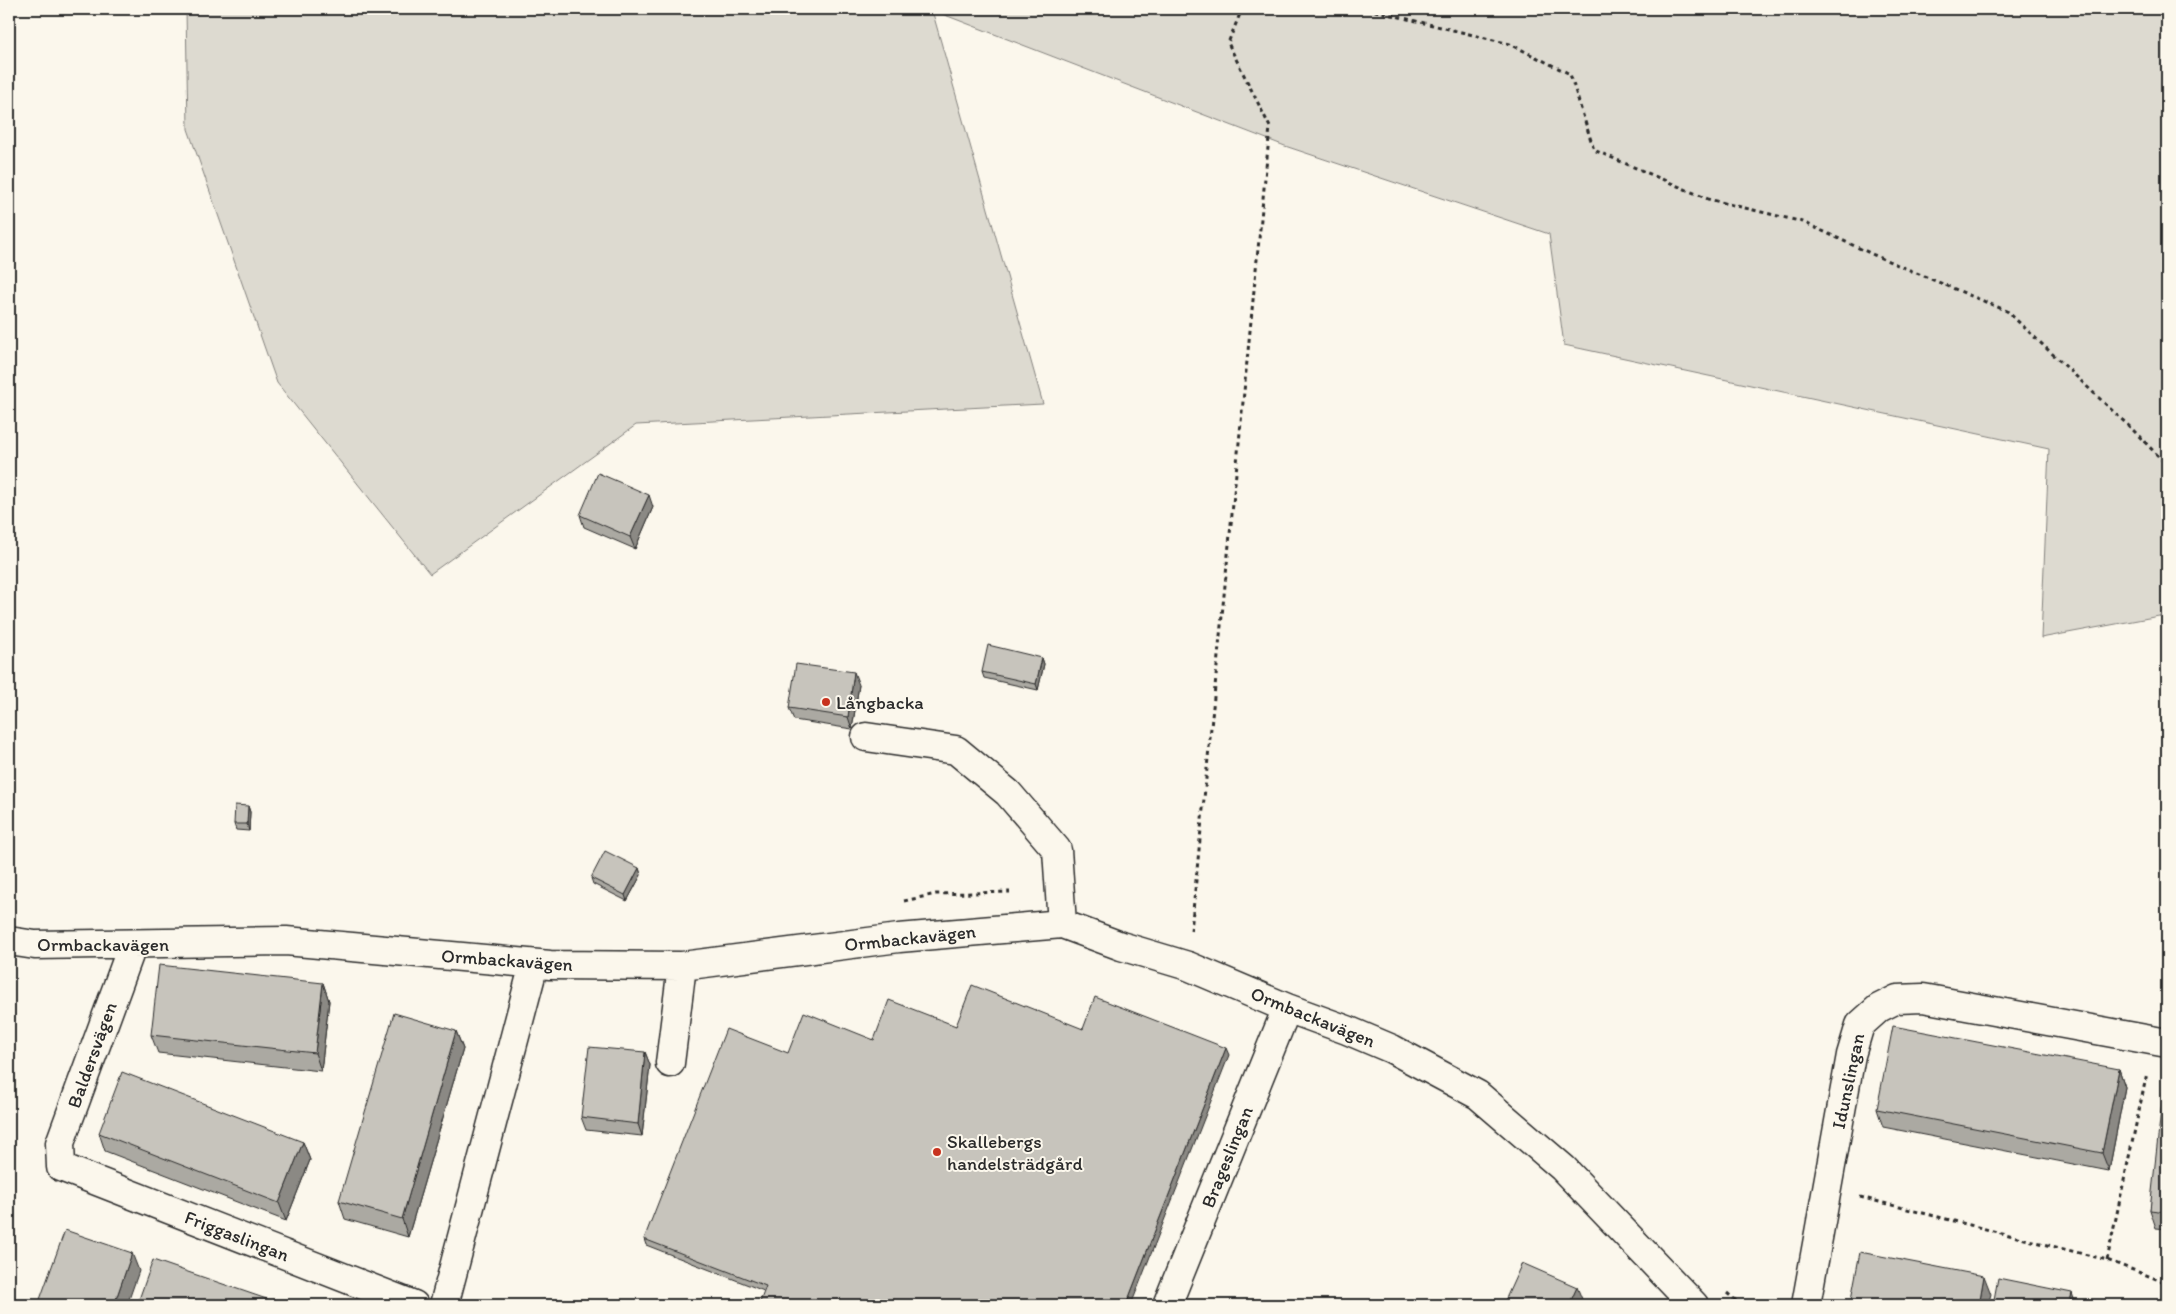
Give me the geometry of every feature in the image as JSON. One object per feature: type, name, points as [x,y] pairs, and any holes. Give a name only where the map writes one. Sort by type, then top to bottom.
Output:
[{"type":"street","points":[[866,737],[956,750],[1008,794],[1056,850],[1062,924]]},
{"type":"street","name":"Ormbackavägen","points":[[9,942],[35,945],[286,941],[534,964],[682,966],[899,938],[1062,924],[1121,946],[1188,966],[1287,1008],[1392,1048],[1478,1094],[1563,1168],[1694,1305]]},
{"type":"street","name":"Baldersvägen","points":[[61,1167],[60,1143],[133,944]]},
{"type":"street","points":[[444,1305],[534,964]]},
{"type":"street","points":[[670,1063],[682,966]]},
{"type":"street","name":"Idunslingan","points":[[1806,1305],[1853,1047],[1860,1025],[1879,1008],[1897,999],[1923,998],[2160,1041]]},
{"type":"street","name":"Brageslingan","points":[[1167,1305],[1287,1008]]},
{"type":"street","name":"Friggaslingan","points":[[61,1167],[414,1305]]},
{"type":"path","points":[[1182,930],[1191,934],[1270,126],[1228,43],[1242,9]]},
{"type":"path","points":[[1367,9],[1510,44],[1570,74],[1594,150],[1708,199],[1803,222],[1874,255],[2007,310],[2167,465]]},
{"type":"path","points":[[897,902],[936,894],[985,891],[1026,892],[1060,896]]},
{"type":"path","points":[[2107,1260],[2160,1041]]},
{"type":"path","points":[[1825,1203],[1860,1197],[2107,1260],[2167,1283]]},
{"type":"path","points":[[1724,1291],[1741,1305]]},
{"type":"shaded area","points":[[186,9],[2167,9],[2167,621],[2159,616],[2041,638],[2049,449],[1564,345],[1549,234],[1285,146],[932,10],[1043,404],[636,425],[430,574],[277,383],[188,129]]},
{"type":"building","points":[[598,473],[649,495],[630,537],[580,515]]},
{"type":"building","points":[[988,645],[1042,658],[1036,684],[982,672]]},
{"type":"building","name":"Långbacka","points":[[796,664],[854,672],[848,717],[789,708]]},
{"type":"building","points":[[235,805],[248,806],[247,824],[234,824]]},
{"type":"building","points":[[605,851],[639,868],[625,895],[591,878]]},
{"type":"building","points":[[159,965],[323,983],[315,1053],[151,1035]]},
{"type":"building","name":"Skallebergs handelsträdgård","points":[[972,985],[1083,1029],[1095,997],[1226,1048],[1126,1305],[759,1305],[766,1286],[644,1239],[726,1029],[788,1053],[804,1012],[874,1040],[889,1000],[956,1026]]},
{"type":"building","points":[[394,1013],[456,1031],[402,1219],[339,1201]]},
{"type":"building","points":[[1893,1026],[2119,1069],[2102,1153],[1877,1109]]},
{"type":"building","points":[[589,1047],[645,1052],[638,1124],[581,1117]]},
{"type":"building","points":[[122,1072],[303,1142],[279,1203],[99,1133]]},
{"type":"building","points":[[2163,1092],[2167,1092],[2167,1212],[2150,1210]]},
{"type":"building","points":[[65,1230],[132,1253],[114,1305],[38,1305]]},
{"type":"building","points":[[1860,1252],[1984,1276],[1979,1305],[1850,1305]]},
{"type":"building","points":[[153,1260],[284,1305],[137,1305]]},
{"type":"building","points":[[1522,1263],[1577,1287],[1569,1305],[1503,1305]]},
{"type":"building","points":[[1998,1278],[2072,1293],[2069,1305],[1993,1305]]},
{"type":"place","name":"Långbacka","points":[[826,702]]},
{"type":"place","name":"Skallebergs handelsträdgård","points":[[937,1152]]}]
